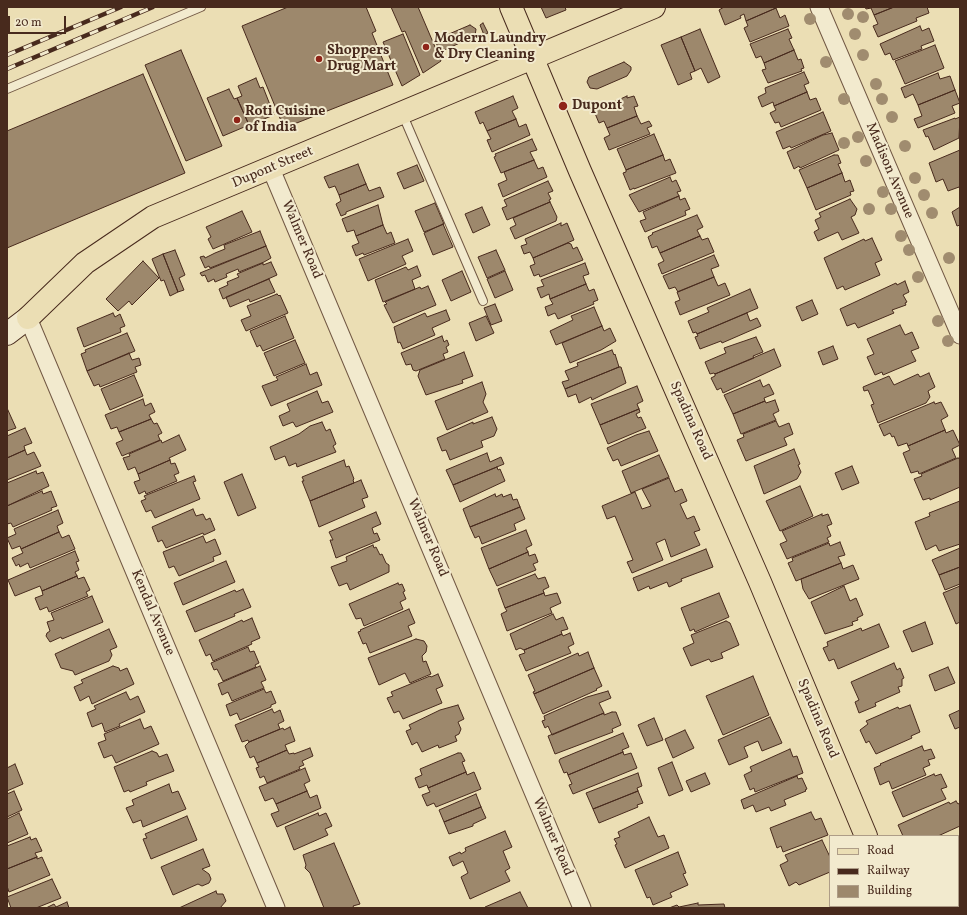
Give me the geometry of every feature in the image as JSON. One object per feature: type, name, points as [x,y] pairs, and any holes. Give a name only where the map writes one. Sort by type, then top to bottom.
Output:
[{"type":"main road","name":"Spadina Road","points":[[511,7],[760,582],[866,835]]},
{"type":"main road","name":"Dupont Street","points":[[7,334],[28,318],[85,263],[154,217],[654,7]]},
{"type":"street","name":"Madison Avenue","points":[[819,7],[960,336]]},
{"type":"street","name":"Walmer Road","points":[[271,169],[582,908]]},
{"type":"street","name":"Kendal Avenue","points":[[28,318],[276,908]]},
{"type":"lane","points":[[7,89],[201,7]]},
{"type":"lane","points":[[402,113],[483,301]]},
{"type":"building","name":"Shoppers Drug Mart","points":[[288,7],[366,7],[376,31],[372,33],[393,85],[284,128],[242,26]]},
{"type":"building","points":[[391,7],[418,7],[441,61],[423,73],[405,31],[402,32]]},
{"type":"building","points":[[541,7],[565,7],[566,10],[546,18]]},
{"type":"building","points":[[724,7],[776,8],[746,21],[744,14],[740,16],[741,18],[725,25],[719,10]]},
{"type":"building","points":[[865,7],[894,7],[874,15],[871,8],[866,9]]},
{"type":"building","points":[[894,7],[927,7],[929,13],[916,18],[917,21],[878,37],[873,26],[878,24],[874,15]]},
{"type":"building","points":[[776,8],[780,18],[785,15],[789,26],[750,42],[744,28],[748,26],[746,21]]},
{"type":"building","points":[[483,23],[488,33],[484,35],[480,25]]},
{"type":"building","points":[[470,25],[476,29],[475,36],[440,52],[435,40]]},
{"type":"building","points":[[920,26],[922,31],[929,28],[934,41],[921,46],[922,49],[893,60],[890,53],[885,55],[880,44]]},
{"type":"building","points":[[700,29],[720,77],[708,83],[701,68],[695,71],[681,37]]},
{"type":"building","points":[[788,29],[792,38],[789,39],[794,50],[764,63],[761,56],[756,58],[750,44]]},
{"type":"building","points":[[403,34],[420,75],[402,86],[383,42]]},
{"type":"building","points":[[681,37],[695,71],[690,73],[692,79],[678,85],[661,45]]},
{"type":"building","points":[[935,45],[944,68],[905,84],[895,61]]},
{"type":"building","points":[[181,50],[222,146],[186,161],[145,65]]},
{"type":"building","points":[[794,50],[798,60],[801,59],[804,68],[801,69],[802,71],[768,83],[762,70],[766,69],[764,63]]},
{"type":"building","points":[[624,62],[631,67],[631,70],[627,76],[597,89],[590,88],[587,82],[589,77]]},
{"type":"building","points":[[804,72],[809,83],[804,85],[807,92],[774,106],[773,102],[762,107],[758,97],[766,93],[765,88]]},
{"type":"building","points":[[938,73],[940,79],[950,76],[955,90],[918,105],[913,94],[905,98],[901,88]]},
{"type":"building","points":[[143,74],[185,173],[7,248],[7,131]]},
{"type":"building","points":[[256,78],[260,88],[263,87],[274,115],[249,125],[237,98],[242,96],[238,86]]},
{"type":"building","points":[[229,89],[234,99],[237,98],[249,125],[223,136],[207,98]]},
{"type":"building","points":[[955,90],[960,103],[952,106],[955,113],[918,128],[914,119],[922,116],[918,105]]},
{"type":"building","points":[[807,92],[810,100],[816,98],[821,110],[781,127],[779,122],[775,123],[770,113],[776,110],[774,106]]},
{"type":"building","points":[[513,96],[518,108],[512,111],[516,119],[487,131],[483,122],[480,124],[475,112]]},
{"type":"building","points":[[627,96],[627,98],[634,96],[638,106],[634,107],[637,116],[607,128],[604,121],[599,123],[594,111]]},
{"type":"building","points":[[823,112],[831,131],[791,148],[790,146],[783,149],[776,132]]},
{"type":"building","points":[[637,116],[641,124],[649,121],[652,126],[647,128],[650,134],[609,150],[604,138],[610,135],[607,128]]},
{"type":"building","points":[[960,117],[959,138],[934,150],[928,136],[926,137],[923,130]]},
{"type":"building","points":[[516,119],[519,127],[526,124],[530,135],[492,152],[487,140],[491,139],[487,131]]},
{"type":"building","points":[[832,133],[839,150],[800,168],[799,166],[794,169],[787,152],[823,135]]},
{"type":"building","points":[[654,134],[663,155],[626,170],[617,149]]},
{"type":"building","points":[[532,139],[537,150],[530,152],[534,160],[501,173],[494,157],[496,156],[495,154]]},
{"type":"building","points":[[960,150],[960,190],[959,187],[948,191],[943,179],[936,182],[929,163]]},
{"type":"building","points":[[663,155],[665,161],[670,159],[676,173],[630,190],[623,173],[626,172],[626,170]]},
{"type":"building","points":[[834,155],[838,155],[841,163],[838,164],[842,173],[807,188],[799,170]]},
{"type":"building","points":[[534,160],[538,169],[543,167],[547,177],[503,197],[498,184],[507,180],[504,172]]},
{"type":"building","points":[[358,164],[366,184],[339,195],[335,186],[329,188],[324,177]]},
{"type":"building","points":[[417,165],[424,181],[404,189],[397,173]]},
{"type":"building","points":[[842,173],[845,182],[850,180],[854,191],[850,192],[851,195],[816,210],[807,188]]},
{"type":"building","points":[[670,177],[672,182],[676,180],[681,191],[677,192],[679,196],[639,212],[629,195]]},
{"type":"building","points":[[548,181],[553,191],[548,193],[551,199],[549,200],[550,202],[507,220],[502,208],[507,206],[504,200]]},
{"type":"building","points":[[366,184],[369,191],[380,187],[384,197],[346,212],[346,214],[341,216],[336,204],[341,201],[339,195]]},
{"type":"building","points":[[679,196],[680,200],[685,198],[690,209],[685,211],[686,215],[645,232],[640,221],[646,219],[643,212]]},
{"type":"building","points":[[850,199],[857,209],[855,215],[851,217],[859,233],[842,240],[838,232],[818,241],[814,232],[819,229],[815,220],[821,217],[819,213]]},
{"type":"building","points":[[550,202],[557,217],[556,221],[515,239],[510,228],[516,225],[513,218]]},
{"type":"building","points":[[435,203],[444,224],[424,232],[415,211]]},
{"type":"building","points":[[378,205],[383,225],[356,236],[354,230],[347,232],[342,219]]},
{"type":"building","points":[[482,207],[490,225],[473,233],[465,214]]},
{"type":"building","points":[[960,207],[960,225],[957,226],[952,212]]},
{"type":"building","points":[[242,211],[252,232],[213,249],[208,239],[211,237],[206,227]]},
{"type":"building","points":[[697,215],[703,227],[697,230],[700,236],[660,253],[657,246],[652,248],[648,237],[653,234],[652,233]]},
{"type":"building","points":[[561,223],[561,226],[567,223],[574,240],[533,258],[530,252],[524,254],[521,246],[527,244],[525,239]]},
{"type":"building","points":[[443,224],[453,247],[433,255],[424,233]]},
{"type":"building","points":[[383,225],[387,234],[391,232],[395,243],[364,255],[363,253],[356,256],[352,246],[359,243],[356,236]]},
{"type":"building","points":[[260,231],[266,246],[210,268],[209,266],[205,268],[200,257],[204,256],[205,258],[225,249],[224,245]]},
{"type":"building","points":[[700,236],[702,240],[708,238],[714,252],[662,274],[658,264],[664,261],[660,253]]},
{"type":"building","points":[[872,238],[882,260],[875,263],[880,275],[845,290],[843,286],[837,289],[824,258],[864,239],[865,241]]},
{"type":"building","points":[[408,239],[413,251],[402,256],[406,264],[368,281],[359,259]]},
{"type":"building","points":[[568,243],[571,244],[573,249],[577,247],[583,260],[540,277],[539,274],[534,276],[530,266],[535,264],[533,258]]},
{"type":"building","points":[[266,246],[271,258],[264,262],[239,272],[238,269],[226,274],[227,277],[215,282],[214,279],[208,282],[205,275],[202,276],[200,273]]},
{"type":"building","points":[[175,250],[185,275],[179,278],[184,290],[178,292],[163,254]]},
{"type":"building","points":[[496,250],[505,270],[487,278],[478,257]]},
{"type":"building","points":[[163,254],[178,292],[170,296],[164,280],[161,281],[152,259]]},
{"type":"building","points":[[714,255],[719,266],[711,269],[714,277],[678,292],[675,287],[669,289],[663,276]]},
{"type":"building","points":[[143,261],[159,278],[132,305],[129,301],[118,311],[106,299]]},
{"type":"building","points":[[271,262],[277,275],[223,299],[219,289],[228,285],[227,282],[239,277],[237,274],[263,263],[263,265]]},
{"type":"building","points":[[585,263],[589,274],[583,276],[586,284],[550,299],[549,294],[541,298],[537,288],[544,286],[541,280]]},
{"type":"building","points":[[417,266],[421,276],[412,280],[415,289],[383,302],[375,280],[406,267],[408,270]]},
{"type":"building","points":[[462,271],[471,292],[451,301],[442,280]]},
{"type":"building","points":[[505,271],[513,290],[495,298],[487,279]]},
{"type":"building","points":[[714,277],[718,286],[725,283],[730,295],[680,315],[675,302],[680,300],[677,292]]},
{"type":"building","points":[[269,279],[275,292],[250,302],[249,299],[230,307],[226,297]]},
{"type":"building","points":[[905,281],[909,292],[903,295],[907,302],[905,303],[906,305],[892,310],[894,313],[858,328],[855,323],[847,326],[840,309],[896,283],[897,285]]},
{"type":"building","points":[[586,284],[589,291],[594,289],[598,300],[593,302],[594,304],[558,319],[555,313],[548,316],[545,307],[553,304],[550,299]]},
{"type":"building","points":[[428,286],[436,305],[393,323],[384,305],[387,304],[385,302],[420,287],[421,289]]},
{"type":"building","points":[[750,289],[758,308],[697,334],[696,332],[693,333],[688,321],[709,312],[707,308]]},
{"type":"building","points":[[277,294],[279,296],[280,295],[288,313],[246,331],[241,320],[251,316],[247,306]]},
{"type":"building","points":[[812,300],[818,314],[802,321],[796,307]]},
{"type":"building","points":[[495,304],[502,321],[491,325],[484,308]]},
{"type":"building","points":[[594,307],[602,326],[556,345],[550,331],[573,320],[571,316]]},
{"type":"building","points":[[446,310],[450,320],[432,328],[435,335],[403,349],[400,342],[398,343],[394,327],[425,313],[427,317]]},
{"type":"building","points":[[113,313],[115,317],[120,314],[125,326],[120,328],[121,332],[84,347],[77,328]]},
{"type":"building","points":[[747,313],[750,321],[757,318],[761,326],[722,343],[721,341],[700,349],[695,337],[698,336],[697,334]]},
{"type":"building","points":[[285,316],[294,338],[263,351],[260,345],[257,347],[250,331]]},
{"type":"building","points":[[486,316],[494,333],[476,341],[469,323]]},
{"type":"building","points":[[900,325],[905,335],[912,332],[919,348],[911,351],[916,361],[883,375],[882,372],[875,375],[867,357],[874,354],[867,339]]},
{"type":"building","points":[[602,326],[604,331],[610,328],[616,341],[601,350],[570,363],[562,343]]},
{"type":"building","points":[[127,333],[135,351],[87,371],[81,354],[86,352],[85,350]]},
{"type":"building","points":[[442,336],[444,342],[447,340],[449,345],[446,347],[448,352],[443,354],[445,359],[416,371],[413,370],[411,364],[406,365],[401,353]]},
{"type":"building","points":[[756,337],[763,352],[753,356],[754,358],[715,374],[710,374],[705,362],[726,353],[724,348]]},
{"type":"building","points":[[295,340],[305,363],[274,376],[264,353]]},
{"type":"building","points":[[833,346],[838,359],[823,365],[818,352]]},
{"type":"building","points":[[774,349],[781,366],[723,393],[721,388],[717,390],[711,378],[715,376],[715,374]]},
{"type":"building","points":[[612,350],[614,355],[615,354],[619,367],[565,389],[562,382],[569,380],[565,371],[578,366],[577,363]]},
{"type":"building","points":[[464,352],[473,376],[462,380],[463,383],[426,395],[418,376],[420,370]]},
{"type":"building","points":[[129,353],[132,360],[139,358],[141,365],[135,367],[137,372],[100,387],[99,384],[94,386],[87,371]]},
{"type":"building","points":[[306,364],[310,375],[317,372],[322,385],[271,406],[262,386],[278,380],[276,377]]},
{"type":"building","points":[[621,367],[626,383],[592,400],[591,397],[579,403],[576,394],[568,397],[565,389]]},
{"type":"building","points":[[929,373],[935,387],[928,391],[930,397],[926,403],[878,423],[871,405],[874,404],[868,390],[864,391],[863,387],[889,376],[894,385],[918,374],[920,377]]},
{"type":"building","points":[[134,375],[143,396],[110,410],[101,389]]},
{"type":"building","points":[[760,380],[763,387],[769,384],[774,394],[764,398],[765,401],[733,414],[724,395]]},
{"type":"building","points":[[482,382],[486,394],[483,402],[488,412],[447,430],[435,401]]},
{"type":"building","points":[[637,386],[643,401],[637,404],[639,409],[600,425],[591,404]]},
{"type":"building","points":[[317,391],[322,403],[328,401],[333,412],[296,427],[293,422],[283,426],[279,416],[290,411],[287,404]]},
{"type":"building","points":[[143,399],[145,406],[151,403],[155,412],[149,415],[151,419],[119,432],[117,427],[111,429],[105,415]]},
{"type":"building","points":[[775,400],[779,411],[773,414],[776,420],[741,434],[733,414],[765,401],[766,403]]},
{"type":"building","points":[[934,402],[935,404],[941,402],[948,416],[941,420],[945,430],[908,446],[907,443],[898,446],[894,436],[892,437],[890,433],[884,436],[879,425]]},
{"type":"building","points":[[7,408],[16,428],[7,431]]},
{"type":"building","points":[[639,409],[640,412],[636,414],[638,418],[641,417],[646,428],[608,444],[600,425]]},
{"type":"building","points":[[492,417],[497,429],[494,436],[481,441],[483,447],[450,460],[446,450],[442,451],[437,438],[473,422],[473,424]]},
{"type":"building","points":[[151,419],[154,424],[157,423],[162,433],[158,435],[160,440],[122,456],[116,443],[123,440],[119,432]]},
{"type":"building","points":[[776,421],[779,427],[789,423],[793,434],[784,438],[787,445],[746,461],[737,440],[744,437],[743,434]]},
{"type":"building","points":[[322,422],[326,431],[330,429],[336,444],[333,446],[336,452],[297,467],[296,463],[289,466],[285,456],[275,460],[270,447],[299,434],[310,426]]},
{"type":"building","points":[[25,428],[32,443],[24,446],[25,450],[7,458],[7,436]]},
{"type":"building","points":[[945,430],[946,433],[953,430],[960,445],[952,449],[956,458],[919,474],[918,471],[911,473],[903,453],[910,450],[908,446]]},
{"type":"building","points":[[649,431],[658,451],[621,466],[618,459],[613,461],[607,448]]},
{"type":"building","points":[[179,435],[186,450],[169,458],[170,460],[138,474],[135,467],[128,470],[123,458],[161,440],[162,443]]},
{"type":"building","points":[[794,449],[800,464],[798,465],[801,472],[797,479],[764,494],[754,466]]},
{"type":"building","points":[[25,450],[27,455],[34,452],[41,466],[7,480],[7,458]]},
{"type":"building","points":[[487,453],[490,462],[501,457],[504,464],[453,485],[446,470]]},
{"type":"building","points":[[659,455],[669,477],[631,493],[622,471]]},
{"type":"building","points":[[958,458],[960,459],[960,487],[930,500],[930,498],[923,500],[914,479],[922,476],[921,474]]},
{"type":"building","points":[[170,460],[171,464],[175,463],[179,473],[174,475],[177,481],[146,494],[145,491],[139,494],[134,482],[140,480],[138,474]]},
{"type":"building","points":[[344,460],[346,467],[349,466],[354,483],[310,501],[302,481],[304,481],[302,477]]},
{"type":"building","points":[[852,466],[859,483],[842,490],[835,473]]},
{"type":"building","points":[[497,467],[498,470],[500,469],[505,481],[460,502],[453,485]]},
{"type":"building","points":[[36,471],[37,474],[43,472],[49,486],[7,506],[7,483]]},
{"type":"building","points":[[242,474],[256,508],[238,516],[224,482]]},
{"type":"building","points":[[194,476],[196,481],[193,482],[200,499],[155,518],[151,510],[146,512],[141,501],[146,499],[144,496]]},
{"type":"building","points":[[669,478],[675,492],[682,489],[687,501],[680,504],[687,519],[694,516],[700,530],[694,532],[700,545],[671,557],[665,539],[656,543],[663,560],[632,573],[627,562],[633,560],[615,516],[607,519],[602,506],[635,492],[642,509],[651,506],[642,489]]},
{"type":"building","points":[[361,480],[368,497],[362,499],[365,507],[319,527],[310,501]]},
{"type":"building","points":[[800,486],[813,516],[780,531],[766,501]]},
{"type":"building","points":[[42,491],[43,494],[51,491],[57,506],[51,508],[52,510],[13,527],[11,523],[7,524],[7,506]]},
{"type":"building","points":[[495,494],[496,497],[502,494],[503,497],[511,494],[513,500],[517,499],[520,507],[470,527],[463,509]]},
{"type":"building","points":[[960,501],[960,544],[939,551],[936,545],[926,550],[915,522],[930,516],[929,513]]},
{"type":"building","points":[[520,507],[525,519],[514,524],[516,530],[482,544],[479,536],[475,538],[470,527]]},
{"type":"building","points":[[193,509],[196,516],[203,514],[206,520],[210,518],[215,530],[204,535],[203,533],[166,548],[162,540],[158,542],[152,527]]},
{"type":"building","points":[[58,510],[63,523],[57,526],[59,532],[21,549],[20,546],[12,549],[7,538],[16,534],[14,529]]},
{"type":"building","points":[[376,512],[381,524],[372,528],[374,534],[377,533],[380,540],[336,558],[330,540],[333,540],[329,532]]},
{"type":"building","points":[[822,514],[822,516],[828,514],[832,524],[827,526],[831,536],[827,538],[829,542],[787,559],[780,544],[787,541],[782,531]]},
{"type":"building","points":[[526,530],[532,545],[526,548],[528,552],[489,569],[481,548]]},
{"type":"building","points":[[59,532],[62,538],[69,535],[75,549],[30,568],[28,563],[20,567],[19,564],[16,566],[12,558],[23,553],[21,549]]},
{"type":"building","points":[[203,536],[206,543],[215,539],[221,554],[213,557],[214,561],[179,576],[174,566],[169,568],[163,552]]},
{"type":"building","points":[[840,542],[845,555],[838,557],[841,563],[796,581],[788,563],[793,561],[792,558],[829,543],[830,546]]},
{"type":"building","points":[[373,545],[374,548],[376,547],[380,555],[382,554],[386,563],[389,565],[389,572],[350,590],[347,583],[339,586],[331,567],[347,561],[346,557]]},
{"type":"building","points":[[960,548],[960,567],[939,575],[932,560]]},
{"type":"building","points":[[706,549],[713,567],[681,579],[682,581],[669,587],[667,582],[650,589],[649,586],[638,591],[633,578]]},
{"type":"building","points":[[75,551],[79,561],[76,562],[79,570],[75,572],[77,576],[42,591],[40,586],[15,596],[8,580]]},
{"type":"building","points":[[528,552],[529,556],[535,554],[538,562],[533,564],[536,570],[497,586],[489,569]]},
{"type":"building","points":[[226,561],[235,582],[183,605],[174,583]]},
{"type":"building","points":[[841,563],[843,569],[853,565],[859,579],[809,599],[803,589],[801,579]]},
{"type":"building","points":[[960,567],[960,584],[945,590],[939,575]]},
{"type":"building","points":[[535,574],[538,579],[545,577],[549,587],[543,590],[544,593],[505,608],[498,589]]},
{"type":"building","points":[[77,576],[78,579],[84,577],[90,590],[86,592],[88,596],[49,612],[47,607],[40,610],[35,598],[43,595],[42,591]]},
{"type":"building","points":[[398,583],[399,585],[402,584],[405,591],[403,592],[406,599],[400,602],[403,609],[364,626],[361,618],[356,619],[349,604]]},
{"type":"building","points":[[844,586],[850,601],[856,598],[863,615],[857,618],[858,620],[852,622],[853,625],[825,634],[811,602]]},
{"type":"building","points":[[960,586],[960,622],[956,624],[943,593]]},
{"type":"building","points":[[243,589],[251,607],[234,614],[235,616],[195,632],[186,611],[235,590],[236,592]]},
{"type":"building","points":[[544,593],[545,596],[557,593],[561,603],[550,608],[552,613],[507,631],[501,614],[507,611],[505,608]]},
{"type":"building","points":[[719,593],[729,617],[695,632],[694,629],[690,631],[681,608]]},
{"type":"building","points":[[92,596],[103,622],[62,639],[61,637],[50,642],[46,636],[50,631],[47,622],[54,620],[51,613]]},
{"type":"building","points":[[409,609],[415,623],[408,626],[412,636],[370,653],[366,643],[363,644],[358,632]]},
{"type":"building","points":[[553,614],[556,620],[563,617],[568,629],[561,631],[562,634],[524,650],[520,648],[516,650],[510,634]]},
{"type":"building","points":[[252,618],[260,638],[251,642],[252,644],[213,661],[210,654],[206,656],[199,640],[242,620],[243,622]]},
{"type":"building","points":[[726,621],[730,623],[739,645],[721,653],[723,658],[711,662],[709,659],[691,666],[683,648],[694,643],[691,635]]},
{"type":"building","points":[[925,622],[933,644],[912,652],[903,631]]},
{"type":"building","points":[[879,624],[889,647],[838,669],[834,659],[829,661],[823,648],[828,646],[827,642],[861,628],[862,631]]},
{"type":"building","points":[[109,629],[117,647],[110,650],[112,655],[109,661],[75,675],[73,671],[61,668],[55,654]]},
{"type":"building","points":[[570,633],[574,644],[568,647],[571,653],[526,671],[519,655],[525,653],[524,650],[562,634],[563,636]]},
{"type":"building","points":[[416,639],[424,641],[427,646],[426,652],[422,656],[423,662],[426,661],[431,674],[410,683],[405,673],[379,685],[368,658]]},
{"type":"building","points":[[248,647],[250,652],[254,651],[259,663],[255,665],[256,667],[223,681],[217,669],[214,670],[211,663]]},
{"type":"building","points":[[588,652],[594,668],[534,694],[533,692],[535,691],[528,675],[578,653],[579,656]]},
{"type":"building","points":[[894,663],[897,670],[900,668],[904,678],[902,679],[902,686],[898,687],[900,692],[875,703],[876,706],[859,713],[855,702],[859,700],[851,682]]},
{"type":"building","points":[[113,666],[119,668],[120,671],[127,668],[134,684],[92,704],[89,696],[80,701],[74,687],[83,683],[81,680]]},
{"type":"building","points":[[260,666],[266,680],[261,682],[264,688],[232,701],[228,692],[222,695],[218,684]]},
{"type":"building","points":[[948,667],[955,683],[935,691],[929,675]]},
{"type":"building","points":[[594,668],[602,686],[596,689],[597,690],[543,714],[534,694]]},
{"type":"building","points":[[438,674],[443,686],[436,689],[442,703],[403,719],[399,711],[394,713],[387,698],[393,696],[391,692]]},
{"type":"building","points":[[753,676],[769,715],[723,735],[706,696]]},
{"type":"building","points":[[264,689],[266,693],[271,691],[276,703],[271,705],[271,707],[240,720],[237,713],[230,716],[226,705]]},
{"type":"building","points":[[608,691],[611,698],[599,703],[604,713],[552,735],[548,726],[545,728],[542,721],[545,720],[544,716],[587,697]]},
{"type":"building","points":[[126,692],[130,700],[138,696],[145,712],[119,724],[120,726],[105,732],[102,723],[92,727],[87,713],[96,709],[94,706]]},
{"type":"building","points":[[458,705],[464,719],[458,722],[461,729],[459,734],[455,736],[457,741],[439,748],[438,745],[422,752],[417,742],[412,745],[406,731],[411,729],[409,725],[440,710]]},
{"type":"building","points":[[910,705],[920,732],[911,736],[912,738],[876,754],[869,741],[866,743],[860,730],[868,724],[866,721],[898,707],[899,709]]},
{"type":"building","points":[[272,709],[274,713],[280,710],[284,721],[278,724],[280,729],[249,742],[248,740],[242,742],[235,725]]},
{"type":"building","points":[[960,710],[960,727],[955,729],[949,715]]},
{"type":"building","points":[[616,712],[621,725],[612,729],[613,732],[555,754],[548,736],[604,713],[604,715]]},
{"type":"building","points":[[770,717],[782,743],[762,751],[758,741],[744,747],[748,757],[729,765],[718,740]]},
{"type":"building","points":[[654,718],[663,740],[647,746],[638,725]]},
{"type":"building","points":[[140,719],[144,729],[151,726],[159,744],[116,763],[112,755],[104,758],[98,743],[106,740],[104,734]]},
{"type":"building","points":[[290,727],[295,741],[285,745],[287,750],[257,763],[254,756],[250,758],[245,746],[249,742],[283,728],[284,730]]},
{"type":"building","points":[[685,730],[694,748],[673,758],[665,739]]},
{"type":"building","points":[[623,733],[629,747],[622,750],[623,752],[568,775],[567,772],[564,773],[559,761],[560,759]]},
{"type":"building","points":[[922,746],[924,751],[931,749],[935,758],[928,760],[930,765],[923,768],[926,775],[892,789],[889,781],[880,785],[874,768]]},
{"type":"building","points":[[310,748],[313,756],[302,761],[304,765],[299,767],[300,769],[267,783],[264,776],[260,778],[256,768],[259,767],[257,763],[287,750],[289,754],[294,754]]},
{"type":"building","points":[[790,749],[793,757],[797,756],[803,773],[755,792],[754,788],[750,790],[744,775],[752,771],[750,767]]},
{"type":"building","points":[[152,751],[157,753],[159,757],[167,754],[174,771],[146,782],[147,785],[130,792],[129,790],[124,792],[114,767]]},
{"type":"building","points":[[623,752],[624,755],[631,753],[637,768],[573,794],[569,785],[572,784],[568,775]]},
{"type":"building","points":[[461,753],[465,761],[462,762],[466,772],[428,788],[427,785],[419,788],[415,778],[422,775],[420,769]]},
{"type":"building","points":[[672,762],[683,790],[669,796],[658,768]]},
{"type":"building","points":[[15,764],[23,784],[7,791],[7,768]]},
{"type":"building","points":[[305,768],[310,781],[304,784],[307,791],[276,804],[273,798],[265,801],[259,787]]},
{"type":"building","points":[[466,772],[467,775],[474,772],[481,789],[436,807],[434,803],[427,806],[422,795],[430,792],[428,788]]},
{"type":"building","points":[[638,773],[642,786],[637,788],[638,791],[593,809],[586,793]]},
{"type":"building","points":[[705,773],[710,784],[691,792],[686,781]]},
{"type":"building","points":[[934,774],[935,776],[941,774],[947,787],[941,789],[946,799],[903,817],[892,792]]},
{"type":"building","points":[[797,776],[798,779],[802,778],[807,789],[805,790],[806,791],[784,800],[786,805],[771,811],[769,807],[756,812],[753,805],[744,809],[741,800]]},
{"type":"building","points":[[169,784],[172,793],[178,791],[186,809],[143,827],[141,820],[133,823],[126,808],[134,805],[132,800]]},
{"type":"building","points":[[14,791],[22,810],[7,817],[7,794]]},
{"type":"building","points":[[307,791],[310,798],[317,795],[321,808],[277,827],[271,814],[279,811],[276,804]]},
{"type":"building","points":[[638,791],[643,803],[637,805],[638,807],[599,823],[593,809]]},
{"type":"building","points":[[476,794],[481,807],[444,822],[439,810]]},
{"type":"building","points":[[956,801],[958,804],[960,803],[960,826],[940,835],[903,835],[898,825],[949,802],[950,804]]},
{"type":"building","points":[[481,807],[486,818],[473,824],[473,826],[449,834],[444,822]]},
{"type":"building","points":[[811,812],[815,820],[821,818],[828,835],[783,852],[781,846],[777,848],[770,828]]},
{"type":"building","points":[[19,813],[28,834],[7,843],[7,819]]},
{"type":"building","points":[[318,813],[319,816],[326,813],[332,826],[325,829],[328,835],[294,850],[285,827]]},
{"type":"building","points":[[187,816],[197,840],[151,859],[143,839],[147,838],[145,834]]},
{"type":"building","points":[[649,817],[658,837],[664,835],[669,848],[625,868],[614,839],[620,837],[618,832]]},
{"type":"building","points":[[505,831],[512,847],[503,851],[510,868],[505,871],[510,881],[470,899],[461,877],[468,873],[463,861],[453,866],[449,857],[460,852],[461,854],[466,851],[465,848]]},
{"type":"building","points":[[30,837],[31,840],[36,838],[42,851],[35,853],[37,857],[7,869],[7,846]]},
{"type":"building","points":[[822,840],[829,855],[829,872],[799,885],[796,882],[789,886],[780,865],[788,861],[785,855]]},
{"type":"building","points":[[334,843],[360,904],[353,906],[354,908],[324,908],[310,873],[305,868],[306,865],[303,855]]},
{"type":"building","points":[[203,849],[210,866],[202,869],[209,874],[211,879],[209,883],[202,886],[198,884],[173,895],[161,867]]},
{"type":"building","points":[[678,852],[686,873],[683,874],[688,885],[670,893],[672,897],[653,905],[650,897],[647,898],[635,870]]},
{"type":"building","points":[[37,857],[37,859],[42,857],[50,875],[9,892],[7,886],[7,869]]},
{"type":"building","points":[[52,879],[61,898],[36,908],[11,908],[7,897]]},
{"type":"building","points":[[959,890],[960,908],[936,908],[959,907]]},
{"type":"building","points":[[216,891],[217,894],[223,894],[226,901],[220,908],[179,908]]},
{"type":"building","points":[[520,892],[528,908],[485,908],[485,907]]},
{"type":"building","points":[[67,902],[69,908],[46,908],[54,904],[56,907]]},
{"type":"building","points":[[698,903],[698,905],[724,904],[725,908],[669,908],[677,905],[679,907]]},
{"type":"railway","points":[[7,55],[121,7]]},
{"type":"railway","points":[[7,69],[153,7]]},
{"type":"place","name":"Modern Laundry & Dry Cleaning","points":[[426,47]]},
{"type":"place","name":"Shoppers Drug Mart","points":[[319,59]]},
{"type":"place","name":"Dupont","points":[[563,106]]},
{"type":"place","name":"Roti Cuisine of India","points":[[237,120]]}]
